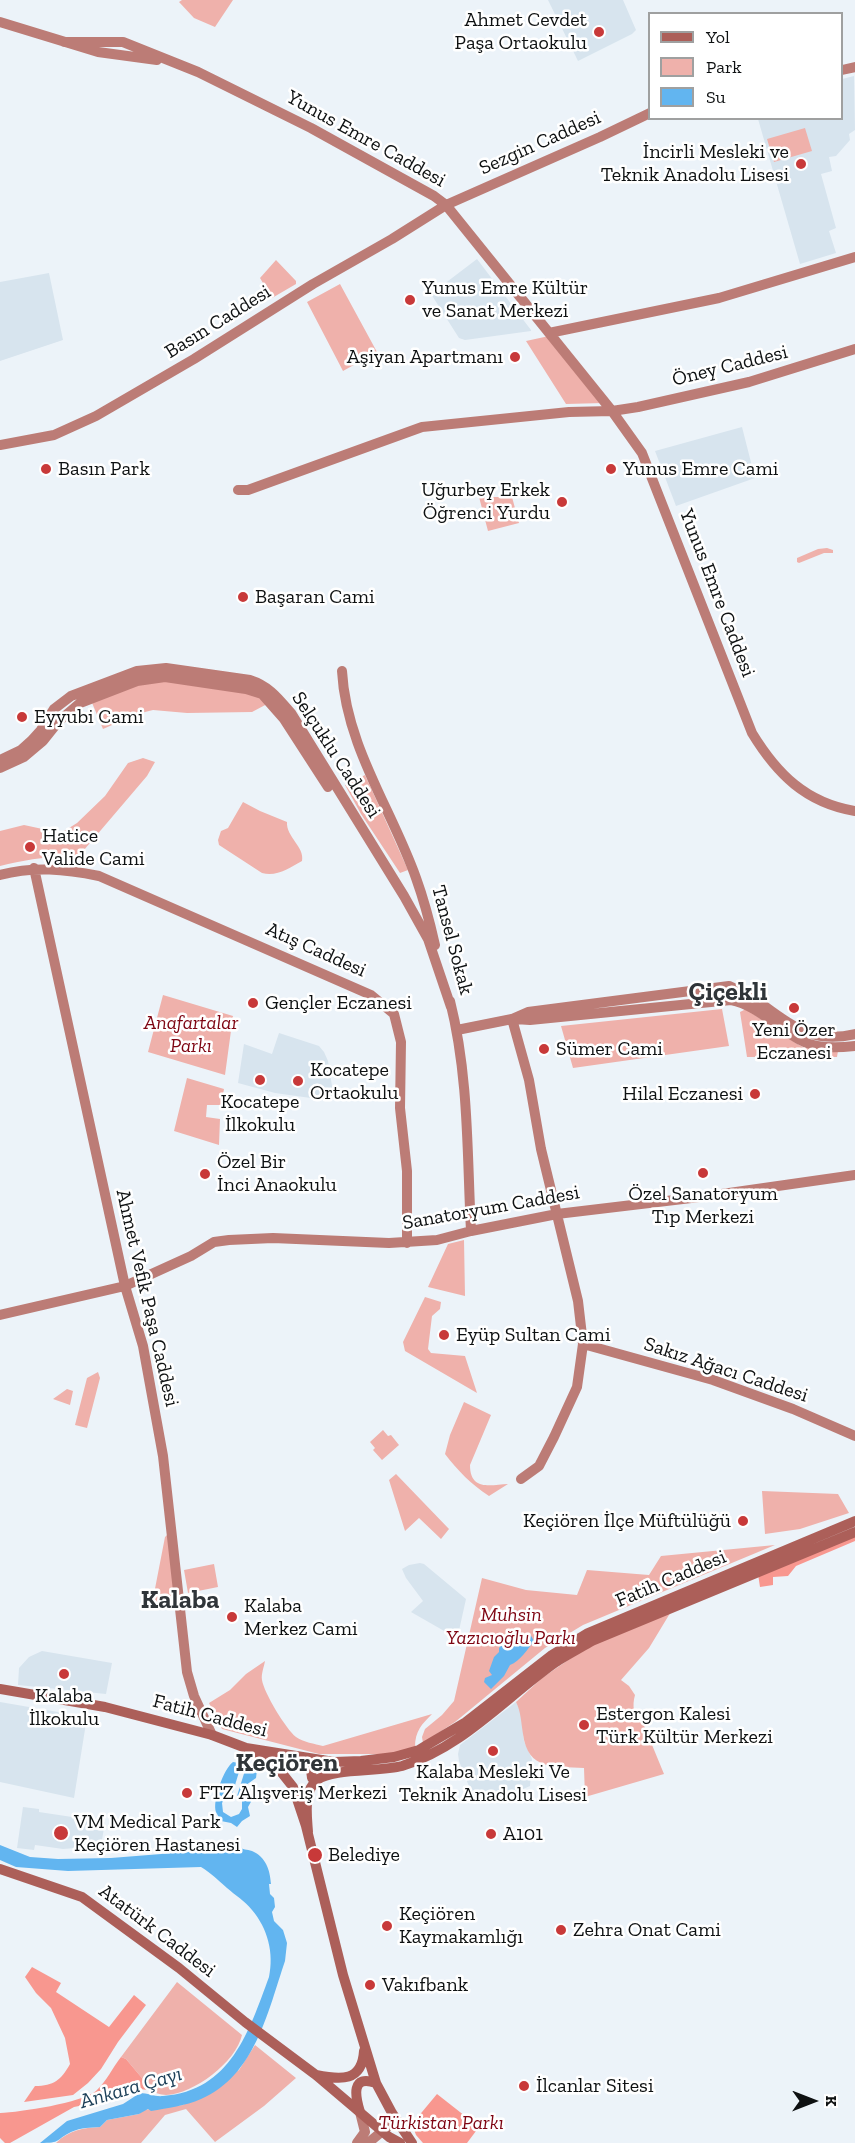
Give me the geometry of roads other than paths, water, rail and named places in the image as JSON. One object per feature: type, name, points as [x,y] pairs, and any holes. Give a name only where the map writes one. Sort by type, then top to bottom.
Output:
[{"type":"main road","name":"Fatih Caddesi","points":[[0,1689],[105,1707],[212,1735],[246,1748],[334,1762],[394,1757],[419,1750],[466,1722],[552,1655],[588,1634],[855,1521]]},
{"type":"main road","name":"Fatih Caddesi","points":[[317,1780],[331,1774],[389,1769],[429,1755],[471,1729],[557,1662],[592,1641],[855,1532]]},
{"type":"main road","points":[[246,1748],[274,1763],[293,1787],[308,1832],[343,1975],[375,2083],[392,2122],[412,2143]]},
{"type":"main road","points":[[308,1832],[307,1805],[314,1782],[317,1780],[312,1778],[311,1770],[323,1760]]},
{"type":"main road","name":"Atatürk Caddesi","points":[[0,1869],[82,1897],[179,1968],[400,2143]]},
{"type":"main road","points":[[316,2075],[346,2078],[354,2074],[363,2063],[364,2048]]},
{"type":"main road","points":[[360,2112],[355,2092],[357,2086],[367,2080],[375,2083]]},
{"type":"street","name":"Yunus Emre Caddesi","points":[[0,22],[102,53],[175,63]]},
{"type":"street","name":"Yunus Emre Caddesi","points":[[64,42],[106,41],[129,44],[227,85],[311,128],[434,196],[446,205],[612,411],[642,453],[752,733],[767,757],[802,791],[823,802],[855,811]]},
{"type":"street","points":[[102,53],[102,47],[106,41]]},
{"type":"street","points":[[125,56],[129,51],[129,44]]},
{"type":"street","name":"Sezgin Caddesi","points":[[446,205],[648,114]]},
{"type":"street","name":"Basın Caddesi","points":[[0,445],[54,435],[96,416],[446,205]]},
{"type":"street","points":[[549,333],[719,298],[855,257]]},
{"type":"street","name":"Öney Caddesi","points":[[238,490],[248,490],[422,427],[569,412],[612,411],[749,382],[855,349]]},
{"type":"street","name":"Selçuklu Caddesi","points":[[0,760],[21,750],[31,741],[54,709],[71,696],[137,671],[166,668],[250,680],[268,688],[291,713],[428,939],[451,1007]]},
{"type":"street","name":"Tansel Sokak","points":[[342,671],[343,691],[358,743],[416,878],[458,1030],[465,1084],[471,1231]]},
{"type":"street","name":"Selçuklu Caddesi","points":[[0,768],[24,758],[80,702],[137,681],[165,676],[255,691],[262,694],[284,719],[396,888]]},
{"type":"street","name":"Atış Caddesi","points":[[0,875],[34,868],[66,869],[99,876],[371,994],[389,1008],[394,1014],[400,1042],[400,1108],[406,1171],[407,1242]]},
{"type":"street","name":"Ahmet Vefik Paşa Caddesi","points":[[34,868],[125,1286],[143,1346],[163,1455],[187,1672],[194,1696],[212,1735]]},
{"type":"street","points":[[458,1030],[512,1019],[528,1012],[729,986],[741,990],[796,1028],[814,1036],[840,1038],[855,1034]]},
{"type":"street","points":[[512,1019],[530,1020],[731,1000],[740,1002],[800,1040],[822,1047],[855,1046]]},
{"type":"street","points":[[512,1019],[529,1080],[541,1149],[578,1301],[583,1344],[577,1387],[539,1466],[521,1479]]},
{"type":"street","name":"Sanatoryum Caddesi","points":[[0,1316],[125,1286],[191,1256],[214,1242],[273,1238],[361,1243],[437,1240],[557,1214],[855,1175]]},
{"type":"street","name":"Sakız Ağacı Caddesi","points":[[583,1344],[713,1380],[793,1409],[855,1436]]},
{"type":"street","points":[[357,2143],[365,2132],[360,2112]]},
{"type":"street","points":[[368,2143],[392,2122]]},
{"type":"street","points":[[377,2143],[392,2122]]},
{"type":"water","points":[[530,1634],[534,1641],[520,1658],[510,1665],[504,1676],[491,1689],[484,1682],[485,1678],[492,1675],[489,1671],[499,1648],[513,1638]]},
{"type":"water","points":[[233,1762],[256,1766],[257,1770],[256,1778],[246,1785],[245,1790],[252,1800],[248,1807],[250,1816],[237,1827],[221,1821],[215,1807],[223,1778]]},
{"type":"water","points":[[0,1845],[30,1857],[58,1859],[111,1858],[199,1851],[221,1852],[238,1847],[252,1851],[261,1857],[270,1874],[270,1894],[274,1898],[275,1907],[272,1912],[274,1921],[283,1930],[287,1943],[285,1961],[257,2040],[235,2075],[219,2089],[201,2099],[107,2120],[100,2127],[79,2129],[55,2142],[40,2143],[67,2121],[123,2104],[140,2093],[160,2096],[186,2092],[205,2083],[221,2070],[234,2055],[254,2018],[269,1977],[270,1950],[266,1933],[258,1917],[243,1901],[201,1867],[68,1871],[16,1867],[0,1860]]},
{"type":"place","name":"Ahmet Cevdet Paşa Ortaokulu","points":[[599,32]]},
{"type":"place","name":"İncirli Mesleki ve Teknik Anadolu Lisesi","points":[[801,164]]},
{"type":"place","name":"Yunus Emre Kültür ve Sanat Merkezi","points":[[410,300]]},
{"type":"place","name":"Aşiyan Apartmanı","points":[[515,357]]},
{"type":"place","name":"Basın Park","points":[[46,469]]},
{"type":"place","name":"Yunus Emre Cami","points":[[611,469]]},
{"type":"place","name":"Uğurbey Erkek Öğrenci Yurdu","points":[[562,502]]},
{"type":"place","name":"Başaran Cami","points":[[243,597]]},
{"type":"place","name":"Eyyubi Cami","points":[[22,717]]},
{"type":"place","name":"Hatice Valide Cami","points":[[30,847]]},
{"type":"place","name":"Gençler Eczanesi","points":[[253,1003]]},
{"type":"place","name":"Yeni Özer Eczanesi","points":[[794,1008]]},
{"type":"place","name":"Sümer Cami","points":[[544,1049]]},
{"type":"place","name":"Kocatepe İlkokulu","points":[[260,1080]]},
{"type":"place","name":"Kocatepe Ortaokulu","points":[[298,1081]]},
{"type":"place","name":"Hilal Eczanesi","points":[[755,1094]]},
{"type":"place","name":"Özel Sanatoryum Tıp Merkezi","points":[[703,1173]]},
{"type":"place","name":"Özel Bir İnci Anaokulu","points":[[205,1174]]},
{"type":"place","name":"Eyüp Sultan Cami","points":[[444,1335]]},
{"type":"place","name":"Keçiören İlçe Müftülüğü","points":[[743,1521]]},
{"type":"place","name":"Kalaba Merkez Cami","points":[[232,1617]]},
{"type":"place","name":"Kalaba İlkokulu","points":[[64,1674]]},
{"type":"place","name":"Estergon Kalesi Türk Kültür Merkezi","points":[[584,1725]]},
{"type":"place","name":"Kalaba Mesleki Ve Teknik Anadolu Lisesi","points":[[493,1751]]},
{"type":"place","name":"FTZ Alışveriş Merkezi","points":[[187,1793]]},
{"type":"place","name":"VM Medical Park Keçiören Hastanesi","points":[[61,1833]]},
{"type":"place","name":"A101","points":[[491,1834]]},
{"type":"place","name":"Belediye","points":[[315,1855]]},
{"type":"place","name":"Keçiören Kaymakamlığı","points":[[387,1926]]},
{"type":"place","name":"Zehra Onat Cami","points":[[561,1930]]},
{"type":"place","name":"Vakıfbank","points":[[370,1985]]},
{"type":"place","name":"İlcanlar Sitesi","points":[[524,2086]]},
{"type":"district","name":"Çiçekli","points":[[728,993]]},
{"type":"district","name":"Kalaba","points":[[180,1601]]},
{"type":"district","name":"Keçiören","points":[[287,1764]]},
{"type":"park label","name":"Anafartalar Parkı","points":[[191,1034]]},
{"type":"park label","name":"Muhsin Yazıcıoğlu Parkı","points":[[511,1626]]},
{"type":"park label","name":"Türkistan Parkı","points":[[441,2123]]},
{"type":"water label","name":"Ankara Çayı","points":[[131,2088]]}]
